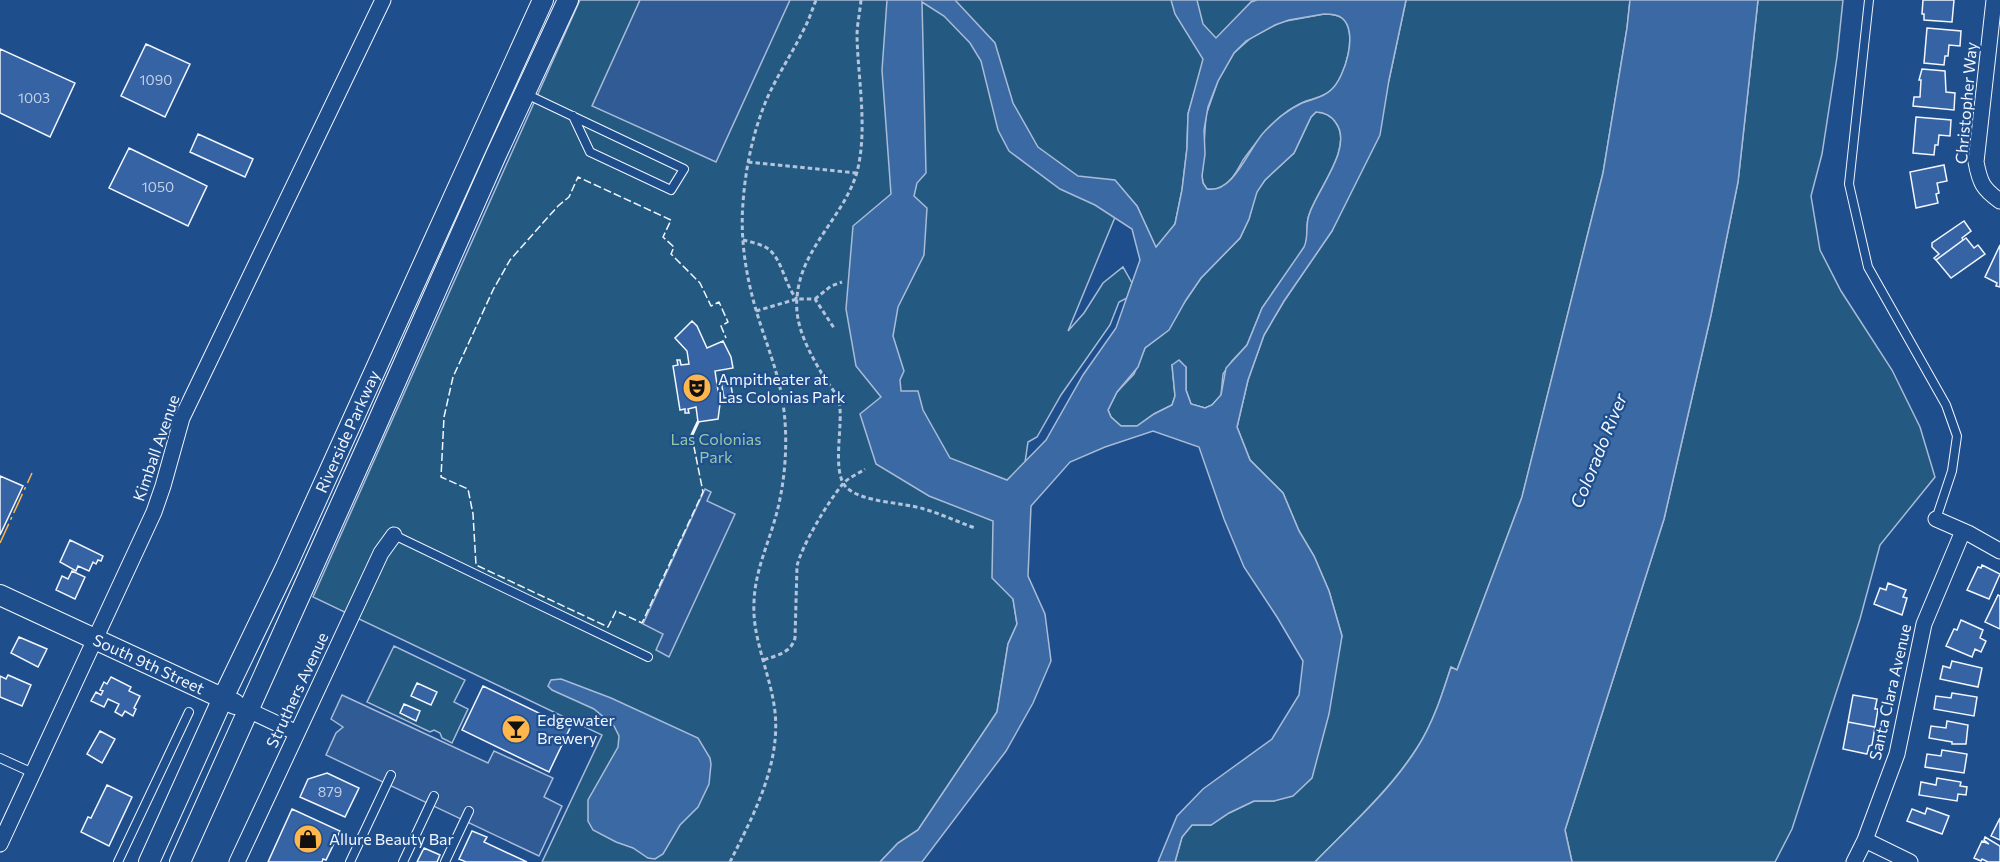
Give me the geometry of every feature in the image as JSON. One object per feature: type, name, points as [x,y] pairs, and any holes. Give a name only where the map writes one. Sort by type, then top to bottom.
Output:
[{"type":"main road","name":"Riverside Parkway","points":[[149,862],[223,698],[286,567],[543,0]]},
{"type":"main road","name":"Riverside Parkway","points":[[180,862],[568,0]]},
{"type":"main road","name":"South 9th Street","points":[[0,595],[248,710]]},
{"type":"street","name":"Kimball Avenue","points":[[0,844],[154,512],[182,418],[383,0]]},
{"type":"street","name":"Christopher Way","points":[[1994,0],[1976,162],[1980,180],[1987,191],[2000,201]]},
{"type":"street","points":[[1936,519],[2000,551]]},
{"type":"street","name":"Santa Clara Avenue","points":[[1854,862],[1865,840],[1897,754],[1924,624],[1963,531]]},
{"type":"street","name":"Struthers Avenue","points":[[237,862],[381,553],[394,536]]},
{"type":"street","name":"South 9th Street","points":[[248,710],[297,733]]},
{"type":"street","points":[[1865,840],[1910,862]]},
{"type":"lane","points":[[1869,0],[1849,184],[1868,267],[1946,405],[1957,436],[1952,471],[1936,519]]},
{"type":"lane","points":[[525,93],[684,169],[671,190],[590,152],[573,116]]},
{"type":"lane","points":[[394,536],[648,657]]},
{"type":"lane","points":[[118,862],[189,712]]},
{"type":"lane","points":[[0,758],[33,773]]},
{"type":"lane","points":[[350,862],[390,776]]},
{"type":"lane","points":[[403,862],[434,795]]},
{"type":"lane","points":[[445,862],[469,811]]},
{"type":"path","points":[[730,862],[759,800],[770,772],[775,749],[777,726],[774,700],[757,640],[753,603],[758,569],[776,517],[785,463],[784,412],[777,370],[756,311],[747,273],[743,240],[743,204],[748,162],[761,114],[805,28],[816,0]]},
{"type":"path","points":[[861,0],[857,33],[862,137],[856,173],[844,200],[806,262],[796,298],[799,321],[809,351],[838,400],[840,414],[838,456],[843,483],[848,489],[876,501],[922,508],[975,528]]},
{"type":"path","points":[[748,162],[856,173]]},
{"type":"path","points":[[743,240],[764,246],[772,253],[796,298]]},
{"type":"path","points":[[756,311],[796,298],[815,299],[831,286],[842,282]]},
{"type":"path","points":[[815,299],[834,328]]},
{"type":"path","points":[[764,660],[788,650],[793,645],[796,566],[799,557],[815,526],[843,483],[865,469]]},
{"type":"green space","name":"Las Colonias Park","points":[[580,0],[1257,0],[1251,2],[1194,93],[1188,114],[1187,148],[1175,224],[1156,248],[1137,206],[1125,193],[1068,331],[1084,313],[1103,283],[1123,267],[1132,283],[1127,298],[1119,302],[1110,325],[1061,395],[1037,437],[1028,442],[1012,551],[1013,599],[1017,624],[1008,644],[997,712],[918,830],[898,843],[880,862],[542,862],[602,735],[313,597]]},
{"type":"green space","points":[[1406,0],[1630,0],[1603,173],[1522,497],[1457,670],[1451,667],[1428,729],[1406,764],[1369,808],[1315,862],[1175,862],[1182,837],[1192,825],[1211,825],[1254,801],[1274,801],[1342,636],[1329,591],[1283,493],[1250,460],[1237,427],[1248,380],[1264,335],[1284,301],[1332,231],[1389,80]]},
{"type":"green space","points":[[1758,0],[1843,0],[1822,154],[1811,196],[1820,250],[1841,291],[1892,370],[1920,427],[1935,477],[1880,545],[1860,619],[1792,829],[1775,862],[1572,862],[1565,830],[1664,519],[1711,315],[1738,182]]},
{"type":"green space","points":[[1324,14],[1342,18],[1347,24],[1349,33],[1348,54],[1336,84],[1325,94],[1301,103],[1282,116],[1258,139],[1227,184],[1214,190],[1207,189],[1202,176],[1206,115],[1218,81],[1234,53],[1252,37],[1281,22]]},
{"type":"green space","points":[[1316,112],[1328,115],[1336,123],[1340,133],[1337,156],[1309,215],[1305,247],[1262,308],[1247,345],[1223,374],[1221,395],[1212,405],[1205,408],[1191,404],[1186,390],[1186,367],[1172,365],[1175,396],[1172,405],[1137,426],[1121,426],[1111,417],[1108,410],[1117,392],[1134,374],[1145,348],[1162,335],[1201,278],[1240,238],[1249,219],[1256,192],[1265,180],[1294,153],[1311,117]]},
{"type":"green space","points":[[394,646],[465,680],[454,702],[468,709],[452,743],[442,738],[440,733],[434,730],[430,732],[367,702]]},
{"type":"shaded area","points":[[640,0],[790,0],[716,162],[592,106]]},
{"type":"shaded area","points":[[705,489],[711,492],[707,501],[735,514],[669,657],[656,650],[663,634],[643,624]]},
{"type":"shaded area","points":[[342,695],[488,763],[494,751],[553,778],[544,797],[562,806],[539,856],[326,755],[336,733],[343,727],[331,719]]},
{"type":"water","points":[[887,0],[955,0],[995,43],[1013,103],[1038,147],[1078,176],[1115,180],[1137,206],[1156,247],[1175,224],[1187,148],[1188,114],[1203,59],[1175,14],[1171,0],[1197,0],[1203,24],[1216,38],[1251,2],[1257,0],[1406,0],[1380,135],[1332,231],[1284,301],[1264,335],[1248,380],[1237,427],[1250,460],[1283,493],[1329,591],[1342,636],[1329,714],[1312,778],[1293,796],[1274,801],[1254,801],[1211,825],[1192,825],[1182,837],[1175,862],[1158,862],[1177,816],[1203,789],[1272,739],[1299,695],[1303,661],[1244,567],[1224,519],[1199,447],[1153,431],[1105,447],[1070,462],[1031,506],[1028,576],[1045,614],[1051,661],[1033,703],[1006,751],[922,862],[880,862],[898,843],[918,830],[997,712],[1008,644],[1017,624],[1013,599],[992,578],[993,521],[929,496],[876,464],[860,414],[881,397],[856,366],[846,309],[853,226],[891,194],[882,70]],"holes":[[[922,2],[944,16],[970,43],[981,61],[998,130],[1009,151],[1060,189],[1095,205],[1132,229],[1140,260],[1116,328],[1083,375],[1046,440],[1007,480],[950,458],[923,410],[918,391],[901,391],[900,380],[904,371],[893,336],[898,307],[924,255],[927,208],[914,196],[917,183],[926,173]],[[1324,14],[1342,18],[1347,24],[1349,33],[1348,54],[1336,84],[1324,95],[1302,103],[1282,115],[1259,138],[1233,177],[1217,189],[1207,189],[1202,176],[1205,154],[1204,130],[1208,107],[1218,81],[1234,53],[1246,41],[1275,25],[1289,20]],[[1316,112],[1322,113],[1330,116],[1336,123],[1340,133],[1337,157],[1309,215],[1304,247],[1262,308],[1247,345],[1226,368],[1221,395],[1212,405],[1205,408],[1191,404],[1186,390],[1186,367],[1179,360],[1172,365],[1175,396],[1172,405],[1137,426],[1121,426],[1111,417],[1108,410],[1117,392],[1138,367],[1145,348],[1169,330],[1201,278],[1240,238],[1249,219],[1257,192],[1265,180],[1294,153],[1311,117]]]},
{"type":"water","name":"Colorado River","points":[[1630,0],[1758,0],[1738,182],[1711,315],[1664,519],[1565,830],[1572,862],[1315,862],[1395,779],[1423,738],[1437,709],[1451,667],[1457,670],[1522,497],[1603,173]]},
{"type":"water","points":[[561,679],[611,698],[698,738],[710,758],[709,784],[698,807],[680,825],[663,854],[655,859],[648,858],[633,848],[593,830],[588,821],[588,800],[618,747],[619,736],[614,726],[594,709],[548,686],[551,680]]},
{"type":"building","points":[[1923,0],[1954,0],[1952,22],[1924,20]]},
{"type":"building","points":[[1927,28],[1961,31],[1960,46],[1949,45],[1944,65],[1924,63]]},
{"type":"building","points":[[146,44],[190,64],[165,117],[121,96]]},
{"type":"building","points":[[0,49],[75,83],[50,137],[0,113]]},
{"type":"building","points":[[1922,69],[1945,71],[1946,92],[1955,93],[1954,110],[1913,106],[1914,97],[1920,97],[1921,80],[1919,80]]},
{"type":"building","points":[[1916,117],[1951,120],[1950,136],[1939,135],[1934,155],[1913,153]]},
{"type":"building","points":[[198,134],[253,159],[245,177],[190,152]]},
{"type":"building","points":[[129,148],[207,186],[188,226],[109,188]]},
{"type":"building","points":[[1944,165],[1947,181],[1937,183],[1938,203],[1916,208],[1910,172]]},
{"type":"building","points":[[1964,221],[1971,231],[1962,238],[1963,240],[1936,260],[1934,258],[1939,254],[1932,247],[1932,243]]},
{"type":"building","points":[[1966,238],[1974,248],[1978,245],[1985,254],[1951,278],[1936,260]]},
{"type":"building","points":[[2000,245],[2000,287],[1985,277]]},
{"type":"building","name":"Ampitheater at Las Colonias Park","points":[[692,321],[697,326],[707,348],[723,341],[731,357],[733,368],[715,371],[720,404],[718,419],[698,422],[696,407],[688,409],[689,413],[685,413],[685,409],[680,410],[673,366],[678,365],[677,360],[680,360],[681,365],[689,364],[687,351],[675,338]]},
{"type":"building","points":[[730,380],[733,397],[724,398],[721,381]]},
{"type":"building","points":[[0,476],[23,486],[0,535]]},
{"type":"building","points":[[70,540],[103,556],[101,561],[98,560],[96,564],[93,562],[89,571],[78,566],[76,571],[60,562]]},
{"type":"building","points":[[1982,565],[2000,574],[1989,599],[1967,590],[1978,567],[1981,568]]},
{"type":"building","points":[[72,571],[85,577],[75,599],[56,590],[62,576],[68,579]]},
{"type":"building","points":[[1888,583],[1906,590],[1903,597],[1907,598],[1902,615],[1874,604],[1880,588],[1886,590]]},
{"type":"building","points":[[1998,595],[2000,596],[2000,629],[1985,622]]},
{"type":"building","points":[[1961,620],[1983,630],[1980,638],[1986,641],[1981,652],[1975,649],[1972,657],[1946,646]]},
{"type":"building","points":[[19,637],[47,649],[38,667],[11,653]]},
{"type":"building","points":[[1952,661],[1982,668],[1978,687],[1940,679],[1943,666],[1950,668]]},
{"type":"building","points":[[8,675],[31,685],[22,706],[0,697],[0,676],[6,679]]},
{"type":"building","points":[[111,677],[131,687],[129,691],[140,696],[133,716],[125,711],[122,716],[115,712],[119,704],[108,699],[104,707],[91,701],[96,692],[101,695],[103,691],[100,690],[104,682],[107,684]]},
{"type":"building","points":[[417,683],[437,692],[431,705],[411,696]]},
{"type":"building","name":"Edgewater Brewery","points":[[483,686],[570,728],[549,772],[462,730]]},
{"type":"building","points":[[1952,693],[1977,697],[1974,716],[1934,709],[1936,696],[1951,698]]},
{"type":"building","points":[[1853,695],[1877,699],[1875,727],[1848,722]]},
{"type":"building","points":[[404,704],[420,711],[416,721],[400,713]]},
{"type":"building","points":[[1947,721],[1968,725],[1966,744],[1952,744],[1952,742],[1929,738],[1931,726],[1946,728]]},
{"type":"building","points":[[1848,722],[1875,727],[1872,745],[1869,746],[1867,754],[1843,749]]},
{"type":"building","points":[[100,731],[115,739],[102,763],[87,754]]},
{"type":"building","points":[[1942,750],[1967,754],[1964,773],[1925,767],[1927,754],[1941,756]]},
{"type":"building","points":[[327,773],[359,788],[345,817],[300,797],[308,779]]},
{"type":"building","points":[[1937,778],[1961,782],[1960,786],[1967,787],[1966,795],[1958,794],[1957,801],[1919,795],[1921,782],[1936,785]]},
{"type":"building","points":[[107,785],[132,797],[109,846],[81,832],[88,817],[91,818]]},
{"type":"building","points":[[1927,808],[1949,816],[1942,834],[1907,821],[1912,809],[1925,814]]},
{"type":"building","points":[[292,809],[340,831],[326,860],[323,859],[322,862],[268,862]]},
{"type":"building","points":[[2000,818],[2000,840],[1991,836]]},
{"type":"building","points":[[472,831],[487,837],[484,842],[527,862],[466,862],[459,859]]},
{"type":"building","points":[[1985,837],[2000,846],[2000,862],[1988,862],[1982,859],[1981,861],[1974,858],[1982,841],[1989,844],[1984,840]]},
{"type":"building","points":[[424,848],[440,855],[437,862],[417,862]]},
{"type":"fence","points":[[691,437],[695,440],[694,447],[703,492],[642,623],[616,611],[608,627],[476,565],[473,514],[468,489],[441,477],[444,417],[453,377],[493,290],[510,260],[558,206],[569,197],[578,177],[671,220],[663,237],[674,247],[671,254],[700,283],[711,306],[719,302],[728,322],[721,326],[726,338]]},
{"type":"wall","points":[[691,437],[698,422]]},
{"type":"power","points":[[0,543],[32,473]]},
{"type":"place","name":"Ampitheater at Las Colonias Park","points":[[697,388]]},
{"type":"place","name":"Edgewater Brewery","points":[[516,729]]},
{"type":"place","name":"Allure Beauty Bar","points":[[308,839]]}]
